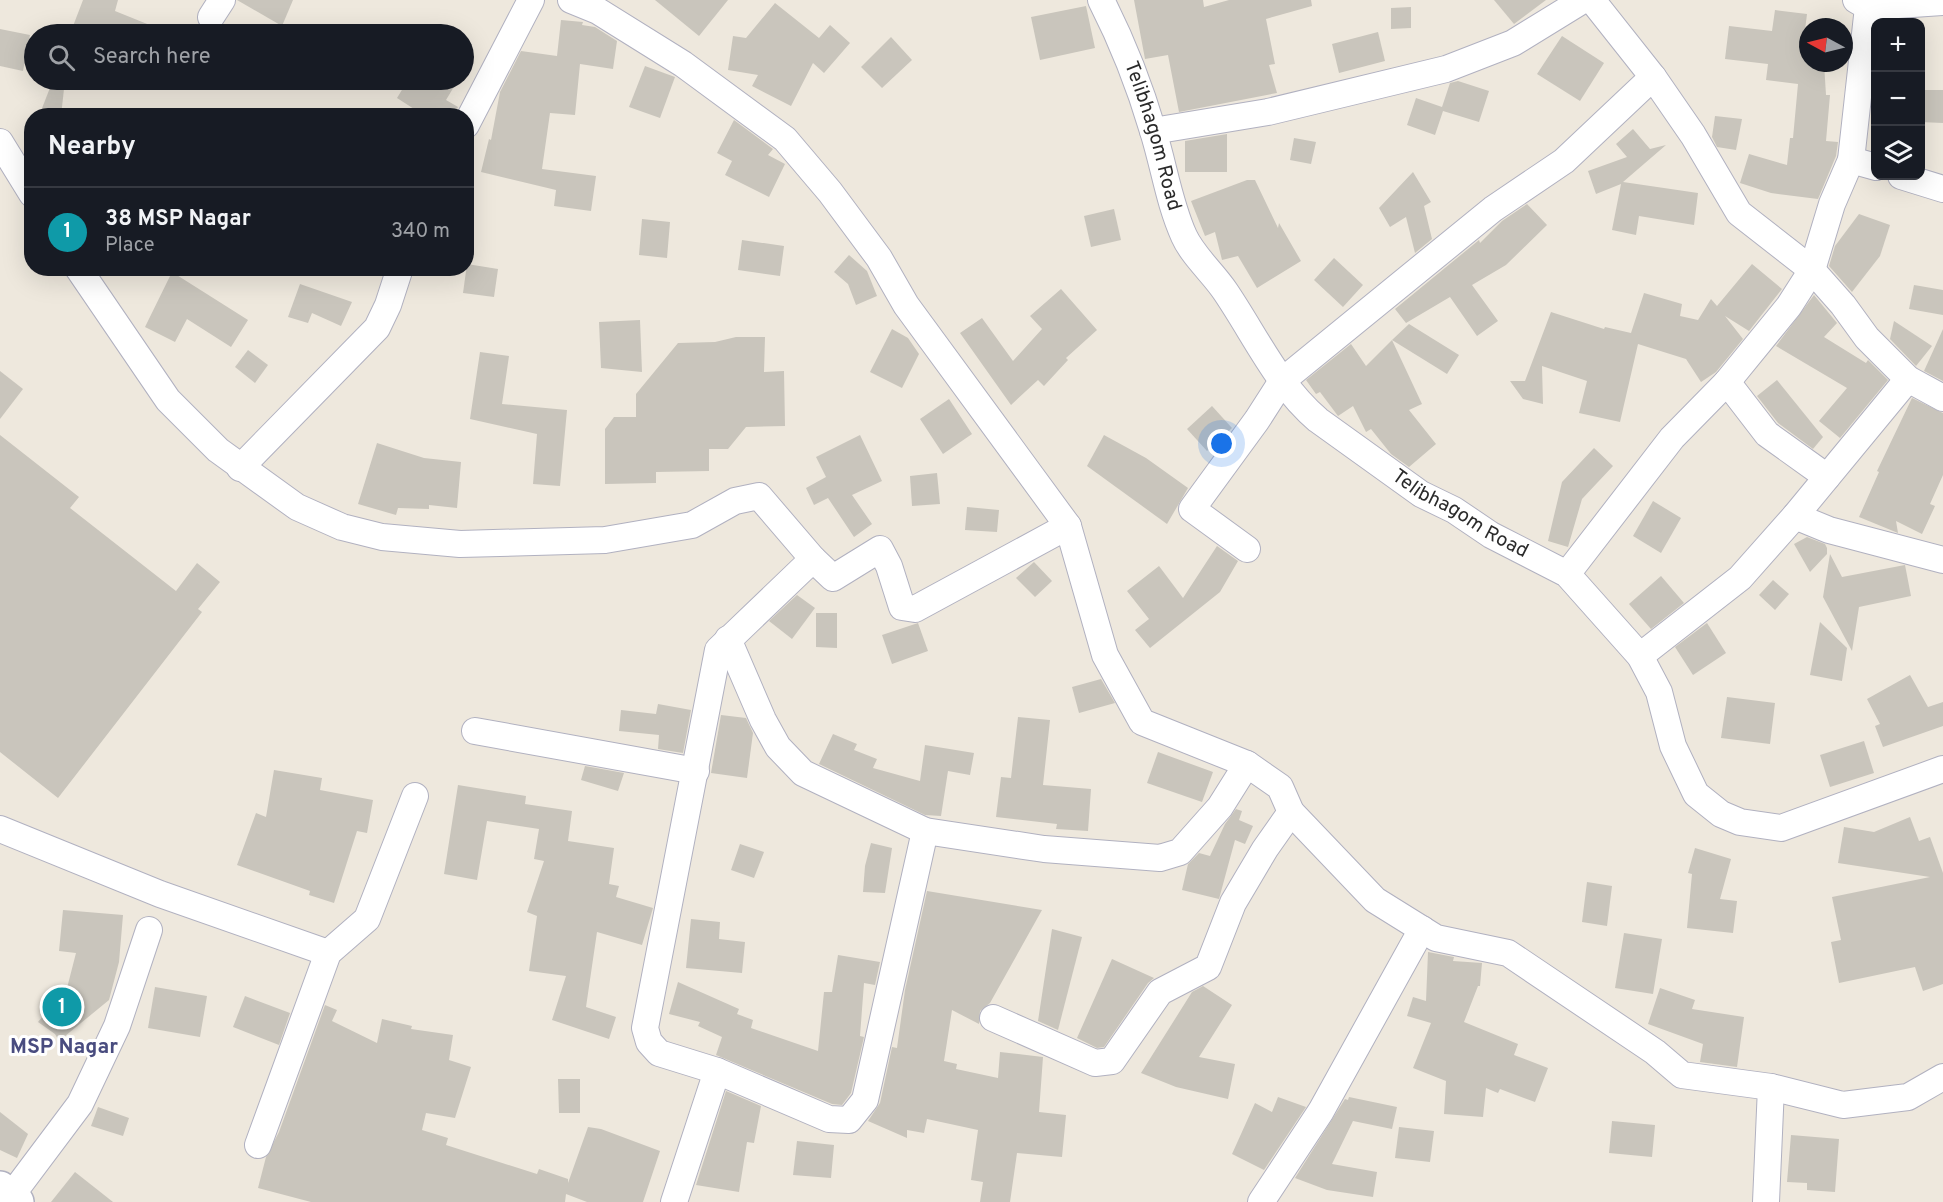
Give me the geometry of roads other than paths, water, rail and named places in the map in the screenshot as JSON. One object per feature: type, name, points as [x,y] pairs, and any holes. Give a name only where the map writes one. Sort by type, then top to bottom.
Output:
[{"type":"street","points":[[474,110],[531,0]]},
{"type":"street","points":[[571,0],[598,11],[683,64],[785,139],[879,258],[906,305],[1068,526],[1106,655],[1142,722],[1247,764],[1280,787],[1291,812],[1375,900],[1436,938],[1508,953],[1655,1052],[1682,1075],[1771,1087],[1843,1105],[1908,1097],[1943,1077]]},
{"type":"street","name":"Telibhagom Road","points":[[1102,0],[1153,131],[1174,210],[1185,239],[1225,290],[1282,381],[1302,407],[1421,494],[1454,510],[1491,535],[1567,574],[1599,607],[1640,656],[1659,692],[1673,746],[1696,794],[1721,814],[1740,822],[1780,828],[1943,769]]},
{"type":"street","points":[[1153,131],[1268,112],[1446,69],[1513,43],[1583,0]]},
{"type":"street","points":[[1592,0],[1653,76],[1693,135],[1739,213],[1812,270],[1843,305],[1867,338],[1908,379],[1943,398]]},
{"type":"street","points":[[1567,574],[1672,438],[1727,382],[1789,306],[1812,270],[1832,204],[1851,160],[1862,4],[1943,2]]},
{"type":"street","points":[[1247,549],[1192,509],[1257,420],[1282,381],[1493,209],[1564,161],[1653,76]]},
{"type":"street","points":[[0,142],[24,181]]},
{"type":"street","points":[[1851,160],[1871,166]]},
{"type":"street","points":[[1914,180],[1943,189]]},
{"type":"street","points":[[83,276],[168,400],[218,450],[297,507],[342,527],[382,537],[460,544],[605,540],[651,534],[692,525],[735,501],[759,496],[813,559],[833,578],[880,549],[889,566],[902,607],[915,609],[1068,526]]},
{"type":"street","points":[[240,468],[377,328],[388,305],[397,276]]},
{"type":"street","points":[[1640,656],[1740,578],[1795,516],[1908,379]]},
{"type":"street","points":[[1727,382],[1767,434],[1827,477]]},
{"type":"street","points":[[1795,516],[1829,530],[1943,560]]},
{"type":"street","points":[[813,559],[718,650],[645,1028],[649,1042],[659,1053],[717,1071],[830,1119],[849,1120],[865,1100],[926,831]]},
{"type":"street","points":[[728,639],[778,747],[803,773],[926,831],[1044,849],[1160,858],[1180,852],[1220,807],[1247,764]]},
{"type":"street","points":[[475,731],[696,771]]},
{"type":"street","points":[[258,1145],[328,953],[367,920],[415,795]]},
{"type":"street","points":[[993,1018],[1095,1063],[1112,1061],[1160,992],[1208,967],[1233,903],[1265,849],[1291,812]]},
{"type":"street","points":[[0,828],[160,894],[328,953]]},
{"type":"street","points":[[1261,1202],[1321,1110],[1422,929]]},
{"type":"street","points":[[9,1195],[80,1104],[117,1026],[149,930]]},
{"type":"street","points":[[674,1202],[717,1071]]},
{"type":"street","points":[[1766,1202],[1771,1087]]},
{"type":"place","name":"38 MSP Nagar","points":[[62,1007]]},
{"type":"district","name":"MSP Nagar","points":[[64,1047]]}]
